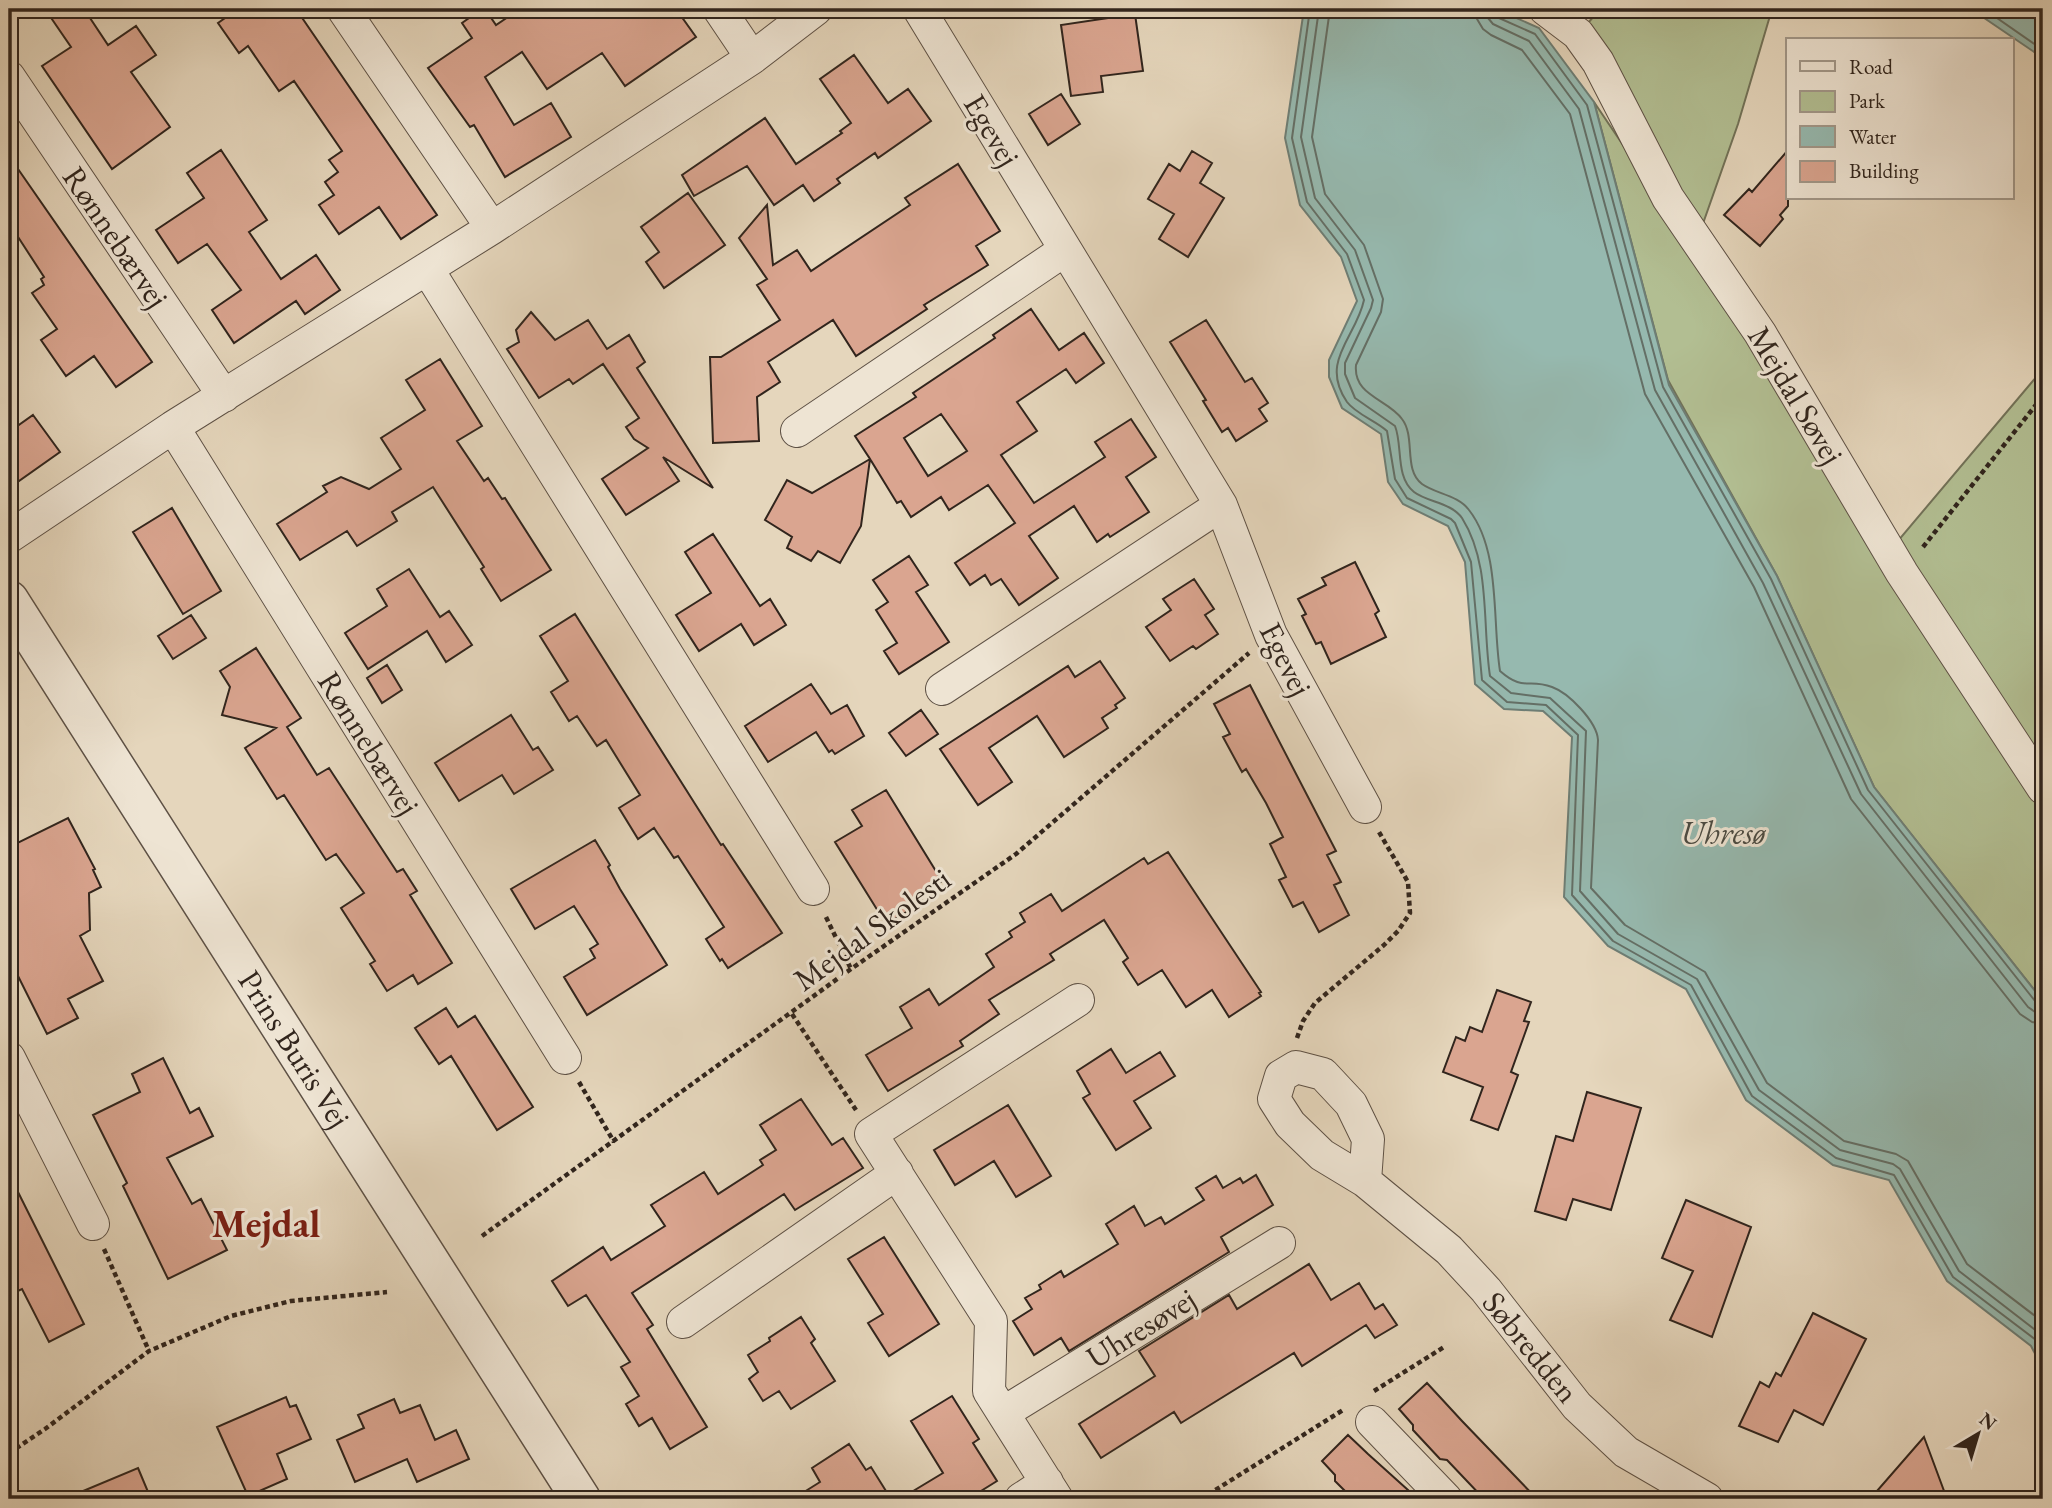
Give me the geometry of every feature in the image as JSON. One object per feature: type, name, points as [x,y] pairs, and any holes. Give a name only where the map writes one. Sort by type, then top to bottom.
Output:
[{"type":"street","points":[[343,9],[492,228]]},
{"type":"street","points":[[719,9],[752,58]]},
{"type":"street","points":[[9,537],[173,428],[428,270],[752,58],[816,9]]},
{"type":"street","name":"Egevej","points":[[919,9],[1222,505],[1270,635],[1365,807]]},
{"type":"street","name":"Mejdal Søvej","points":[[1545,9],[1578,34],[1598,62],[1668,198],[1760,333],[1902,573],[2043,788]]},
{"type":"street","name":"Rønnebærvej","points":[[9,77],[224,396]]},
{"type":"street","points":[[797,431],[1065,250]]},
{"type":"street","points":[[428,270],[813,889]]},
{"type":"street","name":"Rønnebærvej","points":[[173,428],[565,1058]]},
{"type":"street","points":[[942,689],[1222,505]]},
{"type":"street","name":"Prins Buris Vej","points":[[9,600],[581,1499]]},
{"type":"street","points":[[1041,1494],[1003,1413],[989,1391],[991,1321],[872,1134],[1078,1000]]},
{"type":"street","points":[[9,1058],[93,1224]]},
{"type":"street","points":[[1296,1066],[1323,1074],[1350,1104],[1368,1139],[1365,1181]]},
{"type":"street","name":"Søbredden","points":[[1296,1066],[1281,1076],[1274,1098],[1290,1124],[1322,1154],[1365,1181],[1449,1250],[1486,1290],[1577,1406],[1626,1452],[1707,1499]]},
{"type":"street","points":[[683,1322],[897,1173]]},
{"type":"street","name":"Uhresøvej","points":[[1003,1413],[1279,1243]]},
{"type":"street","points":[[1362,1408],[1446,1499]]},
{"type":"path","points":[[1902,573],[2043,396]]},
{"type":"path","name":"Mejdal Skolesti","points":[[482,1236],[1016,854],[1270,635]]},
{"type":"path","points":[[1296,1066],[1297,1033],[1315,1003],[1384,945],[1410,913],[1408,883],[1365,807]]},
{"type":"path","points":[[813,889],[851,970]]},
{"type":"path","points":[[792,1014],[872,1134]]},
{"type":"path","points":[[565,1058],[614,1142]]},
{"type":"path","points":[[93,1224],[149,1351]]},
{"type":"path","points":[[9,1452],[45,1429],[149,1351],[231,1316],[291,1301],[387,1292]]},
{"type":"path","points":[[1201,1499],[1362,1408],[1444,1346]]},
{"type":"green space","points":[[1600,9],[1772,9],[1738,124],[1700,232],[1588,23]]},
{"type":"green space","points":[[1594,102],[1747,329],[1866,537],[2043,813],[2043,1001],[1874,787],[1777,576],[1668,380]]},
{"type":"green space","points":[[2043,369],[2043,766],[1897,542]]},
{"type":"water","name":"Uhresø","points":[[1304,9],[1496,9],[1539,28],[1594,102],[1669,385],[1777,576],[1874,787],[2043,1001],[2043,1369],[2031,1346],[1947,1281],[1889,1180],[1833,1165],[1746,1100],[1686,989],[1608,946],[1564,897],[1572,737],[1543,711],[1504,709],[1475,684],[1465,562],[1448,526],[1403,504],[1388,482],[1381,434],[1342,408],[1329,377],[1329,360],[1357,301],[1341,257],[1300,205],[1285,138]]},
{"type":"water","points":[[1971,9],[2043,9],[2043,58]]},
{"type":"building","points":[[45,9],[84,9],[108,45],[136,26],[156,55],[131,72],[170,127],[112,169],[42,66],[71,47]]},
{"type":"building","points":[[238,9],[296,9],[437,215],[401,239],[379,207],[339,234],[319,205],[334,195],[325,182],[338,172],[329,160],[342,151],[294,81],[279,91],[248,46],[239,53],[218,23]]},
{"type":"building","points":[[485,9],[496,25],[520,9],[676,9],[696,37],[625,86],[602,53],[547,89],[522,52],[485,77],[514,125],[551,103],[571,137],[505,177],[474,125],[470,127],[428,68],[472,38],[462,23]]},
{"type":"building","points":[[1135,14],[1143,71],[1101,76],[1103,92],[1071,96],[1061,25]]},
{"type":"building","points":[[854,55],[888,103],[908,89],[931,121],[878,158],[875,153],[837,179],[840,183],[814,201],[803,185],[774,205],[747,166],[694,196],[682,175],[765,118],[796,164],[842,133],[840,131],[851,123],[820,79]]},
{"type":"building","points":[[1061,94],[1080,124],[1048,145],[1029,114]]},
{"type":"building","points":[[221,150],[267,220],[249,232],[281,279],[316,255],[340,290],[305,314],[296,301],[234,343],[212,310],[241,290],[207,244],[178,263],[156,230],[204,198],[187,173]]},
{"type":"building","points":[[1192,151],[1212,163],[1200,183],[1224,198],[1188,257],[1159,239],[1174,214],[1148,199],[1169,164],[1180,171]]},
{"type":"building","points":[[1786,152],[1788,206],[1780,215],[1783,219],[1760,246],[1724,215],[1749,189],[1752,192]]},
{"type":"building","points":[[9,156],[152,362],[116,387],[94,356],[66,376],[41,340],[57,329],[32,293],[44,285],[41,279],[44,277],[9,223]]},
{"type":"building","points":[[958,164],[1000,231],[976,246],[988,265],[924,305],[927,309],[856,356],[833,320],[768,362],[780,382],[757,397],[759,441],[713,443],[710,357],[721,357],[780,320],[757,285],[767,279],[739,238],[767,205],[773,265],[797,250],[811,271],[910,205],[905,198]]},
{"type":"building","points":[[688,193],[725,245],[664,288],[646,262],[659,252],[641,227]]},
{"type":"building","points":[[1031,309],[1059,350],[1084,333],[1104,363],[1076,383],[1066,369],[1017,402],[1037,431],[1001,455],[1034,503],[1105,457],[1095,442],[1131,419],[1156,457],[1126,477],[1149,512],[1110,537],[1108,534],[1097,542],[1074,506],[1029,536],[1058,578],[1019,605],[1001,579],[991,585],[985,575],[970,585],[955,563],[1015,523],[988,485],[949,510],[941,497],[911,517],[901,501],[897,503],[855,436],[916,397],[913,393],[995,338],[993,335]],"holes":[[[941,414],[967,451],[928,476],[904,438]]]},
{"type":"building","points":[[531,312],[555,340],[588,320],[607,349],[629,335],[645,362],[637,368],[713,488],[663,457],[679,481],[626,515],[602,479],[648,448],[634,439],[626,427],[639,418],[603,364],[573,384],[569,379],[539,398],[507,349],[519,342],[516,330]]},
{"type":"building","points":[[1206,320],[1245,382],[1252,378],[1268,403],[1259,409],[1267,421],[1236,441],[1228,428],[1222,432],[1203,401],[1206,400],[1170,342]]},
{"type":"building","points":[[440,359],[482,426],[457,441],[484,481],[488,478],[502,499],[505,498],[551,570],[501,601],[481,569],[484,567],[433,487],[392,512],[397,521],[357,546],[347,531],[300,560],[277,524],[327,492],[323,486],[341,477],[369,489],[401,469],[381,438],[425,410],[406,380]]},
{"type":"building","points":[[33,415],[60,452],[9,488],[9,432]]},
{"type":"building","points":[[870,459],[861,526],[840,563],[818,551],[811,561],[787,548],[792,537],[765,520],[787,480],[812,493]]},
{"type":"building","points":[[172,508],[221,591],[183,614],[133,532]]},
{"type":"building","points":[[713,534],[760,606],[770,599],[786,625],[754,645],[741,624],[699,651],[676,615],[711,593],[685,552]]},
{"type":"building","points":[[909,556],[928,585],[916,592],[949,642],[899,674],[884,651],[897,643],[876,610],[888,602],[873,580]]},
{"type":"building","points":[[1355,562],[1379,611],[1375,614],[1386,637],[1331,664],[1321,642],[1316,644],[1302,616],[1306,614],[1298,599],[1326,585],[1322,578]]},
{"type":"building","points":[[409,569],[440,617],[449,611],[472,645],[446,662],[427,631],[368,669],[345,633],[387,606],[377,589]]},
{"type":"building","points":[[1194,579],[1214,609],[1205,615],[1218,634],[1196,649],[1193,646],[1170,661],[1146,627],[1171,610],[1163,599]]},
{"type":"building","points":[[575,614],[721,845],[723,844],[782,933],[728,968],[722,959],[720,961],[706,939],[724,927],[678,856],[674,858],[654,828],[638,839],[619,808],[640,795],[606,740],[597,746],[577,716],[569,721],[551,692],[568,681],[540,636]]},
{"type":"building","points":[[191,615],[206,638],[173,659],[158,636]]},
{"type":"building","points":[[256,648],[301,718],[287,727],[317,775],[329,768],[397,872],[403,869],[417,891],[410,895],[452,963],[418,984],[413,975],[387,991],[370,964],[375,961],[341,908],[364,893],[336,854],[326,860],[284,795],[277,799],[245,748],[276,728],[222,715],[230,687],[220,671]]},
{"type":"building","points":[[1100,661],[1125,698],[1115,705],[1117,708],[1102,718],[1108,728],[1064,757],[1037,716],[989,748],[1012,782],[978,805],[940,749],[1068,666],[1075,677]]},
{"type":"building","points":[[387,665],[402,690],[382,703],[367,678]]},
{"type":"building","points":[[811,684],[831,714],[847,705],[864,736],[835,754],[832,750],[829,752],[816,732],[768,762],[745,726]]},
{"type":"building","points":[[1250,685],[1336,851],[1327,855],[1341,882],[1334,885],[1349,915],[1319,932],[1303,902],[1293,907],[1279,880],[1286,877],[1270,844],[1283,837],[1246,769],[1242,772],[1223,737],[1230,734],[1214,704]]},
{"type":"building","points":[[921,710],[938,734],[906,756],[889,733]]},
{"type":"building","points":[[511,715],[533,750],[538,747],[553,770],[514,794],[502,775],[459,801],[435,763]]},
{"type":"building","points":[[886,790],[942,881],[920,896],[923,902],[886,924],[835,842],[862,826],[852,810]]},
{"type":"building","points":[[68,818],[95,869],[93,870],[101,887],[89,893],[90,930],[80,936],[103,981],[68,999],[78,1018],[47,1034],[9,958],[9,847]]},
{"type":"building","points":[[595,840],[620,889],[667,965],[587,1015],[564,977],[595,958],[590,949],[598,944],[574,906],[535,929],[511,889]]},
{"type":"building","points":[[1168,852],[1261,992],[1261,996],[1229,1017],[1212,990],[1186,1007],[1162,970],[1138,985],[1123,962],[1128,958],[1104,920],[1050,954],[1054,960],[989,1000],[999,1014],[960,1041],[963,1046],[888,1091],[866,1055],[912,1028],[900,1007],[929,989],[939,1005],[994,967],[986,954],[1012,937],[1009,932],[1025,922],[1020,913],[1051,894],[1062,911],[1144,858],[1148,864]]},
{"type":"building","points":[[1497,990],[1531,1002],[1524,1021],[1529,1022],[1511,1072],[1518,1075],[1498,1130],[1471,1120],[1483,1087],[1443,1072],[1456,1037],[1465,1041],[1470,1027],[1482,1032]]},
{"type":"building","points":[[446,1008],[458,1027],[475,1016],[533,1107],[497,1130],[451,1056],[439,1064],[415,1028]]},
{"type":"building","points":[[1111,1049],[1126,1073],[1160,1052],[1175,1076],[1134,1101],[1151,1128],[1116,1150],[1083,1098],[1090,1094],[1077,1071]]},
{"type":"building","points":[[163,1058],[190,1113],[199,1108],[213,1136],[167,1158],[192,1204],[201,1199],[227,1250],[168,1279],[123,1186],[127,1183],[93,1115],[140,1092],[132,1074]]},
{"type":"building","points":[[1587,1092],[1641,1108],[1611,1210],[1573,1199],[1566,1220],[1535,1211],[1556,1136],[1573,1141]]},
{"type":"building","points":[[801,1099],[832,1145],[843,1138],[863,1168],[795,1210],[784,1194],[632,1293],[653,1325],[647,1329],[707,1427],[670,1449],[652,1418],[639,1426],[626,1404],[639,1396],[621,1367],[630,1362],[586,1295],[568,1306],[552,1281],[603,1247],[611,1260],[665,1226],[651,1205],[704,1172],[718,1194],[763,1165],[760,1160],[776,1150],[760,1125]]},
{"type":"building","points":[[1008,1105],[1051,1176],[1016,1197],[994,1161],[955,1185],[934,1150]]},
{"type":"building","points":[[9,1174],[84,1324],[49,1342],[22,1289],[9,1295]]},
{"type":"building","points":[[1256,1175],[1273,1205],[1221,1237],[1229,1252],[1069,1351],[1061,1338],[1034,1355],[1013,1321],[1032,1309],[1025,1298],[1041,1289],[1039,1285],[1061,1271],[1064,1277],[1118,1244],[1106,1224],[1134,1206],[1145,1226],[1161,1217],[1165,1224],[1204,1200],[1196,1188],[1216,1176],[1223,1188],[1240,1178],[1243,1183]]},
{"type":"building","points":[[1686,1200],[1751,1227],[1712,1337],[1670,1320],[1693,1271],[1662,1258]]},
{"type":"building","points":[[884,1237],[939,1324],[889,1356],[868,1323],[883,1314],[848,1259]]},
{"type":"building","points":[[1309,1264],[1331,1300],[1359,1283],[1375,1309],[1383,1304],[1397,1325],[1375,1338],[1366,1325],[1302,1366],[1294,1353],[1181,1423],[1174,1412],[1101,1458],[1079,1424],[1155,1376],[1139,1351],[1229,1295],[1237,1309]]},
{"type":"building","points":[[1813,1313],[1866,1339],[1823,1425],[1794,1410],[1778,1442],[1739,1426],[1760,1382],[1769,1387],[1776,1373],[1781,1376]]},
{"type":"building","points":[[801,1317],[815,1339],[811,1343],[835,1381],[791,1409],[779,1391],[763,1401],[749,1379],[758,1372],[748,1355]]},
{"type":"building","points":[[1427,1383],[1537,1499],[1484,1499],[1447,1460],[1440,1459],[1413,1430],[1413,1425],[1399,1409]]},
{"type":"building","points":[[952,1396],[979,1439],[973,1443],[997,1481],[968,1499],[900,1499],[943,1473],[911,1421]]},
{"type":"building","points":[[286,1397],[290,1407],[296,1405],[311,1439],[277,1454],[287,1479],[248,1496],[217,1427]]},
{"type":"building","points":[[394,1399],[400,1413],[420,1405],[435,1440],[456,1430],[469,1459],[417,1482],[407,1459],[355,1482],[337,1440],[364,1428],[358,1415]]},
{"type":"building","points":[[1348,1435],[1418,1499],[1353,1499],[1335,1481],[1335,1475],[1322,1461]]},
{"type":"building","points":[[1924,1437],[1947,1499],[1870,1499]]},
{"type":"building","points":[[849,1444],[866,1470],[871,1467],[891,1499],[793,1499],[820,1482],[812,1468]]},
{"type":"building","points":[[138,1468],[151,1499],[64,1499]]},
{"type":"district","name":"Mejdal","points":[[266,1223]]}]
